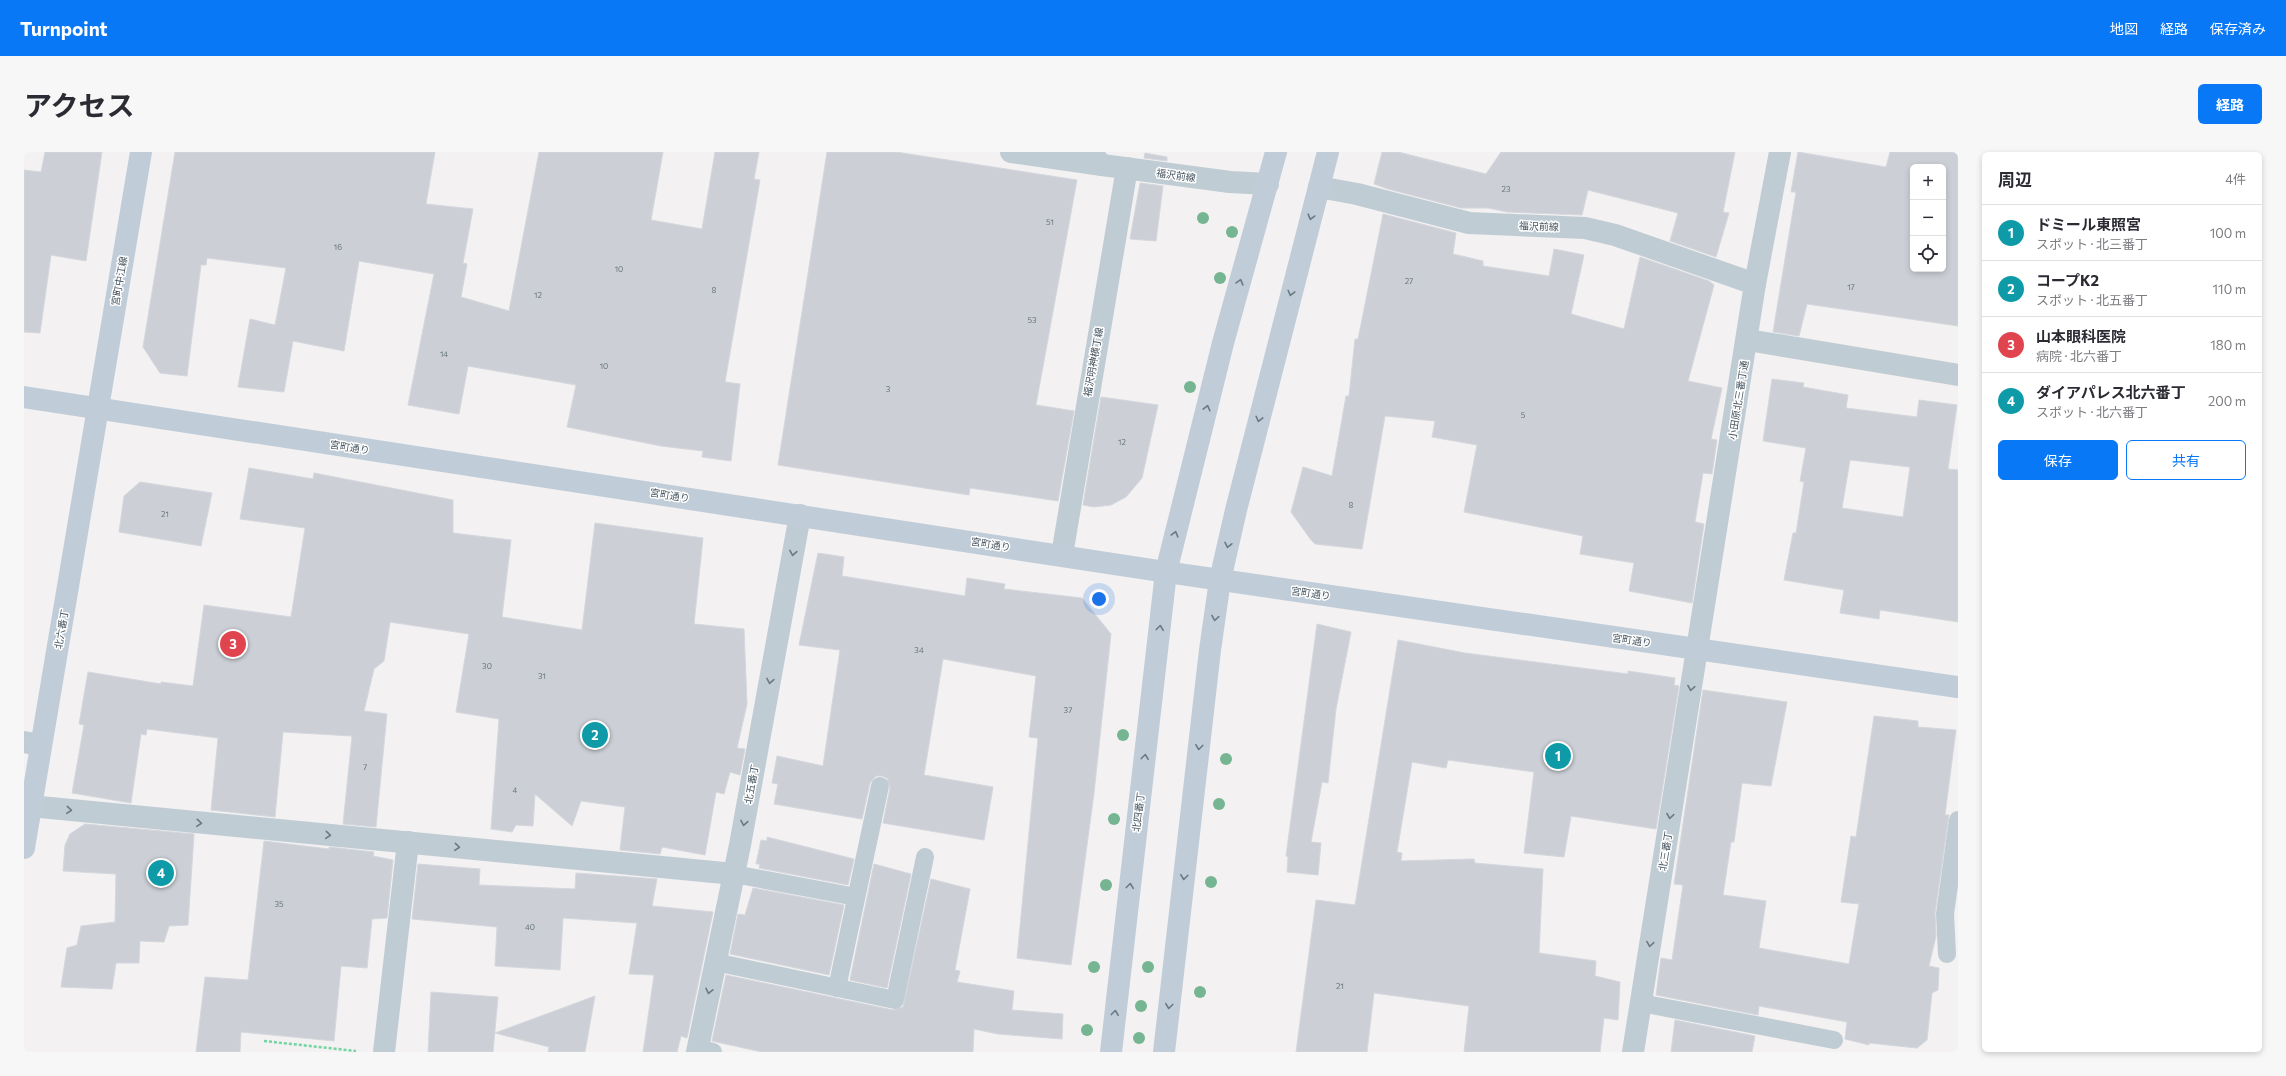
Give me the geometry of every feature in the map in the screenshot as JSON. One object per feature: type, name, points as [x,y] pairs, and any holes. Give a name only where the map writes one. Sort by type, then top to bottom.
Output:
[{"type":"street","name":"宮町中江線","points":[[98,410],[141,152]]},
{"type":"street","name":"福沢前線","points":[[1011,152],[1096,158],[1127,168],[1230,182],[1268,184]]},
{"type":"street","name":"北四番丁","points":[[1111,1052],[1166,572],[1223,343],[1276,152]]},
{"type":"street","points":[[1164,1052],[1210,650],[1220,580],[1238,502],[1328,152]]},
{"type":"street","name":"小田原北三番丁通","points":[[1697,649],[1756,284],[1780,152]]},
{"type":"street","name":"福沢明神横丁線","points":[[1062,556],[1127,168]]},
{"type":"street","name":"福沢前線","points":[[1319,187],[1357,194],[1469,223],[1584,228],[1615,235],[1756,284]]},
{"type":"street","points":[[1748,340],[1958,375]]},
{"type":"street","name":"宮町通り","points":[[24,397],[98,410],[800,515],[1166,572],[1958,686]]},
{"type":"street","name":"北六番丁","points":[[24,848],[30,806],[33,744],[98,410]]},
{"type":"street","name":"北五番丁","points":[[702,1051],[716,962],[734,874],[800,515]]},
{"type":"street","name":"北三番丁","points":[[1633,1052],[1697,649]]},
{"type":"street","points":[[30,806],[734,874]]},
{"type":"street","points":[[384,1052],[408,842]]},
{"type":"lane","points":[[837,988],[880,786]]},
{"type":"lane","points":[[1947,954],[1945,914],[1958,820]]},
{"type":"lane","points":[[716,962],[895,1000],[925,857]]},
{"type":"lane","points":[[734,874],[856,897]]},
{"type":"lane","points":[[1641,1004],[1834,1040]]},
{"type":"path","points":[[264,1041],[357,1051]]},
{"type":"building","points":[[45,152],[102,152],[86,261],[51,255],[40,333],[24,332],[24,170],[41,172]]},
{"type":"building","points":[[175,152],[435,152],[426,204],[473,209],[463,263],[467,264],[461,297],[509,311],[539,152],[663,152],[651,220],[702,229],[715,152],[759,152],[754,179],[760,180],[725,382],[740,384],[731,461],[702,457],[703,451],[661,446],[567,427],[576,385],[468,366],[459,414],[408,405],[434,274],[359,261],[344,351],[293,341],[284,392],[238,387],[250,319],[275,325],[286,268],[207,258],[206,265],[201,265],[187,376],[160,373],[143,347]]},
{"type":"building","points":[[827,152],[896,152],[1077,180],[1036,405],[1074,411],[1058,501],[970,488],[969,495],[778,465]]},
{"type":"building","points":[[1382,152],[1398,152],[1486,174],[1501,152],[1735,152],[1723,212],[1729,213],[1716,257],[1670,241],[1678,213],[1588,190],[1582,215],[1507,212],[1488,208],[1461,208],[1388,189],[1374,184]]},
{"type":"building","points":[[1798,152],[1886,167],[1890,152],[1958,152],[1958,326],[1807,304],[1799,336],[1773,332],[1796,192],[1791,192]]},
{"type":"building","points":[[1145,153],[1167,157],[1167,161],[1144,158]]},
{"type":"building","points":[[1140,183],[1163,186],[1156,241],[1130,239]]},
{"type":"building","points":[[1383,214],[1456,233],[1453,254],[1483,261],[1483,266],[1549,276],[1554,249],[1584,255],[1571,314],[1624,329],[1640,257],[1709,281],[1714,285],[1688,381],[1722,388],[1711,439],[1717,440],[1712,474],[1703,473],[1695,522],[1704,524],[1692,603],[1629,591],[1634,563],[1580,554],[1583,536],[1464,512],[1477,445],[1432,437],[1435,421],[1385,416],[1362,549],[1315,544],[1311,540],[1291,512],[1303,467],[1332,476],[1346,396],[1349,396],[1355,339],[1358,339]]},
{"type":"building","points":[[1772,379],[1804,383],[1803,387],[1848,395],[1846,408],[1917,417],[1919,400],[1957,405],[1948,469],[1958,470],[1958,622],[1880,610],[1879,619],[1840,613],[1844,590],[1784,580],[1793,533],[1796,533],[1804,482],[1800,481],[1806,448],[1763,441]],"holes":[[[1850,460],[1910,467],[1903,517],[1842,508]]]},
{"type":"building","points":[[1101,397],[1158,405],[1142,478],[1126,497],[1111,505],[1094,507],[1083,505]]},
{"type":"building","points":[[249,468],[313,479],[314,473],[453,500],[453,533],[511,540],[502,617],[582,630],[595,523],[703,538],[694,624],[744,629],[747,704],[737,748],[745,749],[740,775],[730,772],[724,794],[716,792],[705,855],[662,847],[660,854],[620,850],[625,807],[581,801],[572,826],[535,794],[533,826],[516,825],[512,832],[491,829],[499,719],[456,712],[469,634],[390,622],[384,661],[374,669],[364,711],[387,714],[376,827],[343,824],[352,736],[283,732],[275,817],[211,810],[218,738],[147,729],[146,735],[141,734],[131,803],[72,793],[84,725],[79,724],[88,672],[161,684],[161,682],[193,686],[204,605],[291,617],[305,528],[240,519]]},
{"type":"building","points":[[140,482],[212,493],[201,546],[119,532],[124,496]]},
{"type":"building","points":[[818,553],[844,557],[842,576],[965,596],[967,578],[1005,584],[1004,589],[1082,598],[1111,634],[1094,793],[1071,965],[1017,958],[1038,738],[1029,737],[1036,676],[943,659],[924,775],[993,787],[984,840],[883,823],[890,788],[887,778],[882,776],[876,776],[870,783],[862,819],[774,804],[778,784],[772,783],[777,756],[823,766],[840,650],[799,645]]},
{"type":"building","points":[[1317,624],[1351,632],[1336,709],[1328,783],[1322,782],[1311,842],[1321,843],[1318,875],[1287,872],[1288,857],[1286,856]]},
{"type":"building","points":[[1398,640],[1465,653],[1628,674],[1628,671],[1675,678],[1674,685],[1679,686],[1656,829],[1571,816],[1564,857],[1524,853],[1534,772],[1448,760],[1446,768],[1412,762],[1397,852],[1402,853],[1401,861],[1474,859],[1475,863],[1543,869],[1539,953],[1596,961],[1595,976],[1620,982],[1618,1020],[1604,1018],[1600,1052],[1464,1052],[1469,1006],[1374,993],[1367,1052],[1296,1052],[1316,900],[1355,905]]},
{"type":"building","points":[[1703,690],[1787,702],[1771,786],[1742,783],[1734,842],[1731,842],[1723,895],[1766,901],[1759,948],[1849,964],[1859,904],[1841,902],[1851,836],[1856,837],[1874,716],[1918,721],[1918,727],[1956,730],[1945,815],[1949,815],[1935,913],[1936,936],[1929,966],[1939,968],[1938,990],[1932,993],[1927,1040],[1917,1048],[1869,1043],[1869,1045],[1845,1039],[1847,1022],[1759,1006],[1758,1015],[1656,995],[1661,958],[1672,960],[1683,885],[1674,884]]},
{"type":"building","points":[[85,824],[194,834],[188,925],[169,926],[164,942],[140,941],[139,963],[116,963],[112,989],[61,987],[67,948],[77,945],[81,926],[115,922],[116,874],[63,871],[65,845],[70,834]]},
{"type":"building","points":[[767,837],[854,859],[848,885],[759,868],[760,864],[756,864],[761,840],[767,841]]},
{"type":"building","points":[[264,841],[329,849],[329,847],[374,852],[373,856],[393,860],[387,918],[372,919],[367,968],[341,966],[334,1041],[241,1032],[240,1052],[196,1052],[205,977],[248,980]]},
{"type":"building","points":[[418,864],[480,869],[479,885],[575,889],[576,873],[657,879],[652,906],[713,912],[687,1038],[681,1036],[677,1052],[643,1052],[654,975],[629,974],[637,923],[563,918],[560,970],[495,966],[497,927],[412,919]]},
{"type":"building","points":[[874,864],[911,874],[887,988],[850,980]]},
{"type":"building","points":[[931,879],[970,889],[955,970],[960,971],[957,982],[1014,991],[1012,1010],[1063,1014],[1062,1039],[998,1034],[974,1029],[973,1052],[762,1052],[712,1041],[726,975],[893,1010],[903,1007]]},
{"type":"building","points":[[753,888],[844,905],[829,975],[730,954],[738,914],[745,915]]},
{"type":"building","points":[[431,992],[498,997],[493,1052],[428,1052]]},
{"type":"building","points":[[595,996],[585,1052],[548,1052],[549,1047],[495,1033]]},
{"type":"building","points":[[1675,1020],[1755,1036],[1752,1052],[1671,1052]]},
{"type":"place","name":"山本眼科医院","points":[[233,644]]},
{"type":"place","name":"コープK2","points":[[595,735]]},
{"type":"place","name":"ドミール東照宮","points":[[1558,756]]},
{"type":"place","name":"ダイアパレス北六番丁","points":[[161,873]]}]
